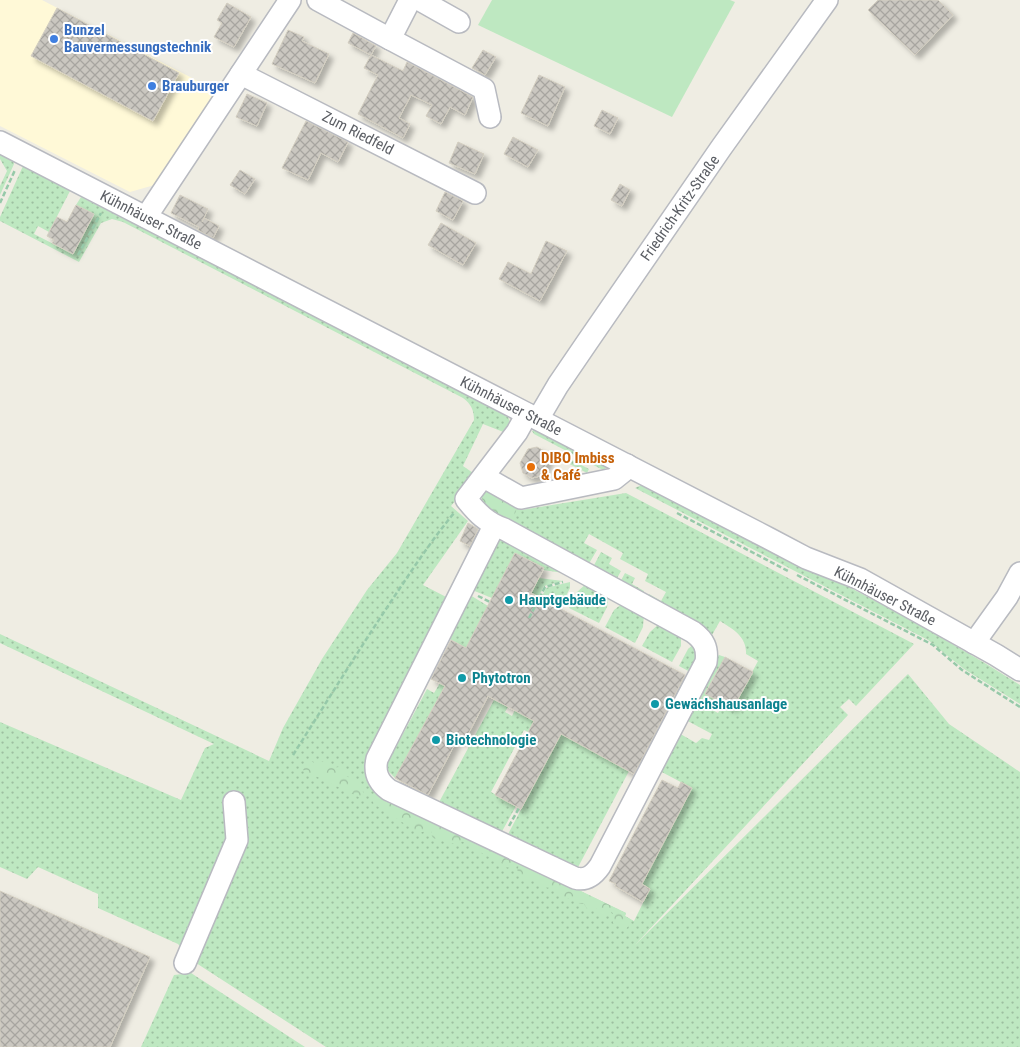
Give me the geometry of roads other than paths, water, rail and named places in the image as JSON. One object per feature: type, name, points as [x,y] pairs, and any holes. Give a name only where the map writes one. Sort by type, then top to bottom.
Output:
[{"type":"street","points":[[146,217],[290,0]]},
{"type":"street","points":[[318,0],[484,90],[490,117]]},
{"type":"street","points":[[390,39],[410,0]]},
{"type":"street","points":[[420,0],[459,22]]},
{"type":"street","name":"Friedrich-Kritz-Straße","points":[[494,526],[482,518],[466,499],[517,432],[533,417],[558,385],[721,148],[827,0]]},
{"type":"street","name":"Zum Riedfeld","points":[[241,74],[474,193]]},
{"type":"street","name":"Kühnhäuser Straße","points":[[0,142],[806,558],[860,580],[1020,670]]},
{"type":"street","points":[[484,477],[521,498],[614,479],[624,471],[627,465]]},
{"type":"street","points":[[494,526],[504,529],[693,632],[703,641],[707,651],[706,662],[596,872],[586,879],[575,878],[389,790],[381,783],[376,772],[377,759],[494,526]]},
{"type":"street","points":[[974,643],[1007,597],[1020,573]]},
{"type":"street","points":[[185,963],[238,840],[234,802]]},
{"type":"place","name":"Bunzel Bauvermessungstechnik","points":[[54,39]]},
{"type":"place","name":"Brauburger","points":[[152,86]]},
{"type":"place","name":"DIBO Imbiss & Café","points":[[531,467]]},
{"type":"place","name":"Hauptgebäude","points":[[509,600]]},
{"type":"place","name":"Phytotron","points":[[462,678]]},
{"type":"place","name":"Gewächshausanlage","points":[[655,704]]},
{"type":"place","name":"Biotechnologie","points":[[436,740]]}]
